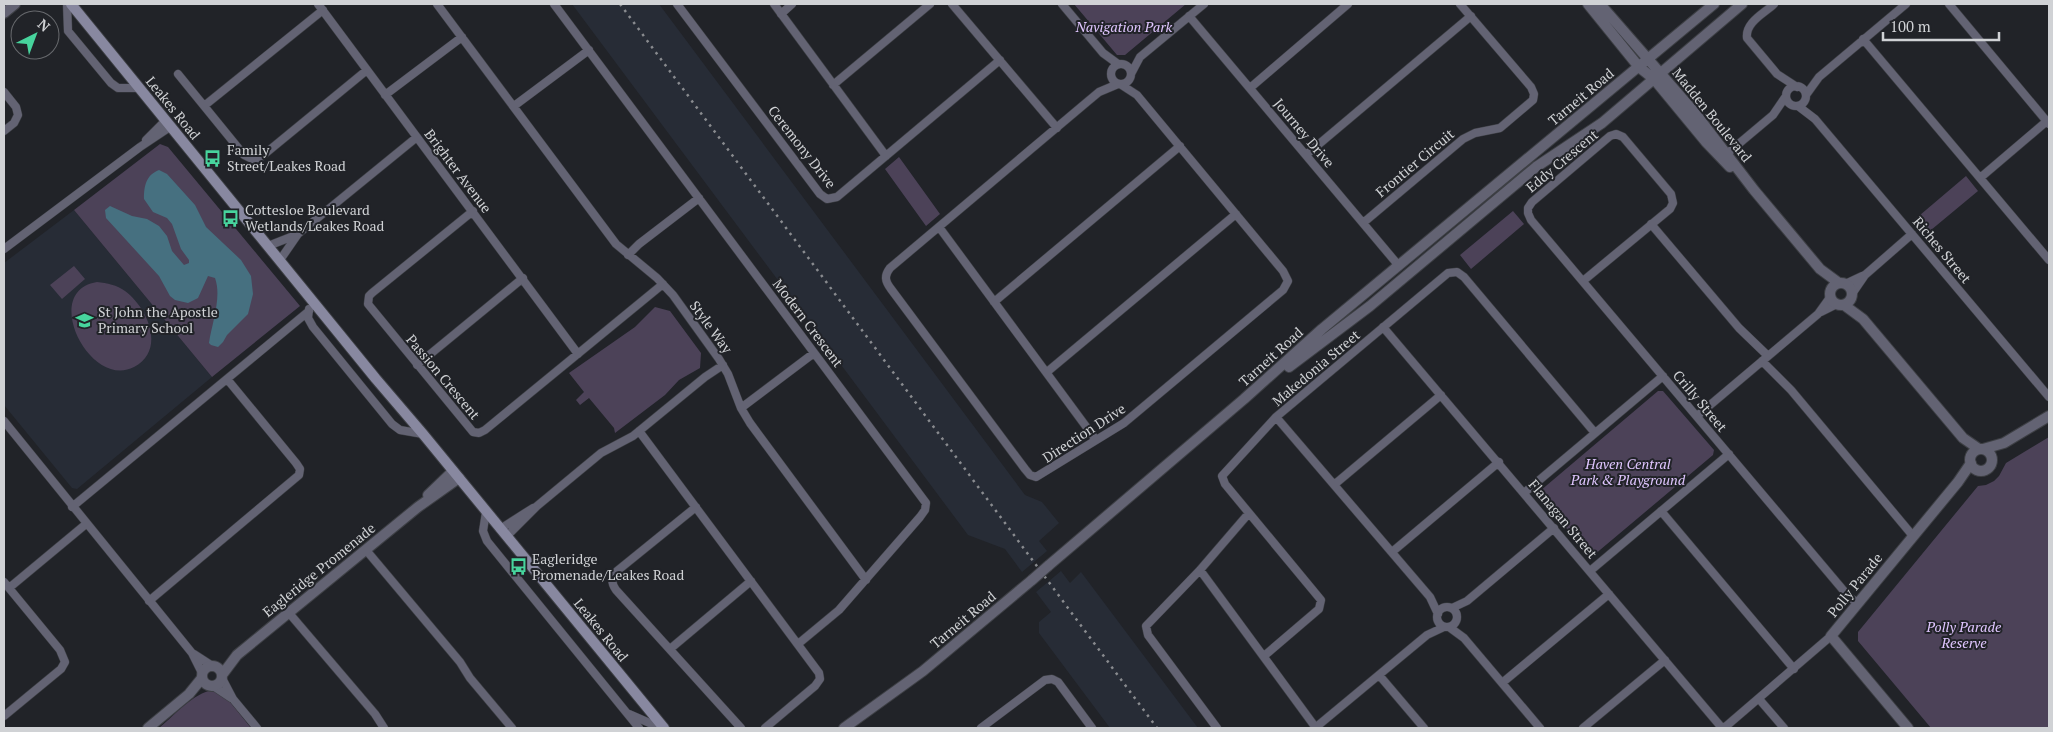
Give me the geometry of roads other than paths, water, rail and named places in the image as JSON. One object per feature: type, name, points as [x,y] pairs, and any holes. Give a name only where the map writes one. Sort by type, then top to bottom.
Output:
[{"type":"main road","name":"Leakes Road","points":[[69,4],[663,728]]},
{"type":"street","points":[[4,13],[15,4]]},
{"type":"street","points":[[69,4],[66,26],[68,31],[111,83],[118,88],[139,88]]},
{"type":"street","name":"Style Way","points":[[437,4],[612,238],[628,255],[663,284],[723,365],[741,408],[750,423],[866,580]]},
{"type":"street","name":"Modern Crescent","points":[[554,4],[926,503],[923,514],[839,610],[798,644]]},
{"type":"street","name":"Ceremony Drive","points":[[677,4],[823,198],[832,199],[838,197],[1000,60]]},
{"type":"street","points":[[774,4],[886,156]]},
{"type":"street","points":[[781,14],[792,4]]},
{"type":"street","points":[[833,85],[930,4]]},
{"type":"street","points":[[952,4],[1057,128]]},
{"type":"street","points":[[1062,4],[1103,53],[1128,67],[1137,95]]},
{"type":"street","points":[[1096,440],[939,227],[1099,92],[1111,74],[1112,68],[1140,57],[1204,4]]},
{"type":"street","points":[[1250,88],[1348,4]]},
{"type":"street","name":"Frontier Circuit","points":[[1363,223],[1459,142],[1475,133],[1500,128],[1533,100],[1534,94],[1531,87],[1460,4]]},
{"type":"street","points":[[1588,4],[1643,63]]},
{"type":"street","points":[[1600,4],[1643,63]]},
{"type":"street","name":"Tarneit Road","points":[[844,728],[923,671],[1253,392],[1322,329],[1714,4]]},
{"type":"street","points":[[1253,392],[1325,340],[1395,285],[1536,167],[1602,123],[1742,4]]},
{"type":"street","points":[[1774,4],[1750,24],[1747,34],[1750,41],[1777,74],[1788,102],[1795,106]]},
{"type":"street","points":[[1724,156],[1773,115],[1803,103],[1819,77],[1906,4]]},
{"type":"street","points":[[1949,4],[2048,122],[1980,178]]},
{"type":"street","points":[[204,106],[320,7]]},
{"type":"street","name":"Brighter Avenue","points":[[320,7],[578,354]]},
{"type":"street","name":"Journey Drive","points":[[1190,16],[1399,266]]},
{"type":"street","points":[[1306,155],[1471,16]]},
{"type":"street","points":[[385,94],[462,37]]},
{"type":"street","points":[[1863,39],[2049,260]]},
{"type":"street","points":[[514,106],[589,50]]},
{"type":"street","points":[[1047,372],[1236,214],[1137,95],[1114,81],[1103,53]]},
{"type":"street","points":[[1099,92],[1127,82],[1140,57]]},
{"type":"street","name":"Madden Boulevard","points":[[1643,63],[1657,76],[1976,454]]},
{"type":"street","points":[[178,74],[244,155],[251,159],[257,159],[367,70]]},
{"type":"street","points":[[1777,74],[1804,90],[1806,96]]},
{"type":"street","points":[[1773,115],[1791,88],[1798,87],[1819,77]]},
{"type":"street","points":[[4,92],[17,109],[17,118],[4,131]]},
{"type":"street","name":"Riches Street","points":[[1806,96],[1815,119]]},
{"type":"street","name":"Riches Street","points":[[1795,106],[1815,119],[2049,397]]},
{"type":"street","points":[[4,249],[168,124]]},
{"type":"street","name":"Eddy Crescent","points":[[1527,211],[1532,202],[1610,136],[1616,134],[1623,137],[1672,195],[1674,201],[1671,207],[1584,281]]},
{"type":"street","points":[[280,260],[298,234],[417,136]]},
{"type":"street","points":[[994,302],[1180,146]]},
{"type":"street","points":[[628,255],[638,244],[699,198]]},
{"type":"street","name":"Passion Crescent","points":[[472,211],[369,296],[368,304],[469,429],[477,433],[484,430],[663,284]]},
{"type":"street","name":"Crilly Street","points":[[1527,211],[1531,220],[1849,597],[1858,603]]},
{"type":"street","points":[[1399,266],[1405,270],[1409,268],[1449,234],[1480,213]]},
{"type":"street","name":"Direction Drive","points":[[939,227],[890,268],[885,278],[891,289],[1030,475],[1036,477],[1041,476],[1124,423],[1283,290],[1288,281],[1286,275],[1236,214]]},
{"type":"street","points":[[1651,224],[1913,536]]},
{"type":"street","points":[[268,246],[298,234]]},
{"type":"street","points":[[1697,416],[1912,234]]},
{"type":"street","points":[[1395,285],[1401,272],[1399,266]]},
{"type":"street","name":"Makedonia Street","points":[[1264,656],[1319,609],[1321,600],[1225,484],[1222,476],[1276,417],[1448,273],[1458,272],[1470,284],[1595,433]]},
{"type":"street","points":[[1842,294],[1864,275]]},
{"type":"street","points":[[416,365],[523,278]]},
{"type":"street","points":[[311,298],[308,318],[313,327],[392,424],[400,430],[423,434]]},
{"type":"street","points":[[72,507],[309,310]]},
{"type":"street","points":[[292,326],[304,324],[313,327]]},
{"type":"street","name":"Flanagan Street","points":[[1383,327],[1723,728]]},
{"type":"street","points":[[741,408],[814,353]]},
{"type":"street","points":[[503,533],[601,453],[626,441],[705,377],[723,365]]},
{"type":"street","points":[[1524,493],[1663,376]]},
{"type":"street","points":[[149,600],[299,475],[300,469],[296,463],[227,379]]},
{"type":"street","points":[[1335,484],[1441,395]]},
{"type":"street","points":[[1976,454],[2004,443],[2049,416]]},
{"type":"street","points":[[1276,417],[1430,597],[1441,625],[1464,638],[1540,728]]},
{"type":"street","points":[[4,421],[192,653],[205,683],[233,699]]},
{"type":"street","points":[[639,431],[820,676],[815,686],[765,728]]},
{"type":"street","points":[[1976,454],[1975,468],[1981,471],[1990,466],[1992,459],[2004,443]]},
{"type":"street","points":[[1976,454],[1989,452],[1992,459]]},
{"type":"street","points":[[1590,571],[1729,454]]},
{"type":"street","name":"Polly Parade","points":[[1908,728],[1831,636],[1958,482],[1976,454]]},
{"type":"street","points":[[1392,552],[1499,462]]},
{"type":"street","name":"Polly Parade","points":[[1958,482],[1981,471]]},
{"type":"street","name":"Eagleridge Promenade","points":[[222,676],[237,655],[418,507],[433,490],[456,475]]},
{"type":"street","points":[[696,507],[617,571],[612,578],[613,585],[741,728]]},
{"type":"street","points":[[1661,511],[1794,669]]},
{"type":"street","points":[[486,512],[483,531],[487,541],[639,728]]},
{"type":"street","points":[[1217,728],[1146,630],[1148,623],[1200,570],[1249,513]]},
{"type":"street","points":[[4,716],[61,669],[64,662],[60,650],[6,585],[86,524]]},
{"type":"street","points":[[1200,570],[1316,728],[1427,635],[1447,627],[1456,618],[1467,601],[1554,528]]},
{"type":"street","points":[[366,550],[460,662],[470,678],[512,728]]},
{"type":"street","points":[[670,649],[751,581]]},
{"type":"street","points":[[1502,683],[1609,594]]},
{"type":"street","points":[[1430,597],[1448,608],[1456,618],[1464,638]]},
{"type":"street","points":[[1427,635],[1438,616],[1448,608],[1467,601]]},
{"type":"street","points":[[289,613],[376,714],[384,728]]},
{"type":"street","points":[[1723,728],[1831,636]]},
{"type":"street","points":[[192,653],[218,667],[233,699],[257,728]]},
{"type":"street","name":"Eagleridge Promenade","points":[[212,665],[237,655]]},
{"type":"street","points":[[1583,728],[1665,660]]},
{"type":"street","points":[[148,728],[189,694],[205,668],[212,665]]},
{"type":"street","points":[[1379,675],[1424,728]]},
{"type":"street","points":[[189,694],[219,683],[222,676]]},
{"type":"street","points":[[981,728],[1045,680],[1052,679],[1058,682],[1092,728]]},
{"type":"street","points":[[1759,699],[1784,728]]},
{"type":"street","name":"Leakes Road","points":[[629,714],[663,728]]},
{"type":"water","points":[[159,170],[167,174],[195,205],[206,227],[241,260],[251,276],[253,294],[248,314],[218,347],[209,343],[217,302],[215,278],[208,276],[198,298],[188,303],[175,300],[170,296],[159,276],[106,218],[105,210],[110,206],[132,216],[147,219],[159,226],[167,236],[172,251],[184,265],[189,263],[181,249],[172,224],[167,218],[153,212],[144,199],[149,178]]},
{"type":"railway","points":[[620,4],[1157,728]]},
{"type":"place","name":"Family Street/Leakes Road","points":[[213,158]]},
{"type":"place","name":"Cottesloe Boulevard Wetlands/Leakes Road","points":[[231,218]]},
{"type":"place","name":"St John the Apostle Primary School","points":[[84,320]]},
{"type":"place","name":"Eagleridge Promenade/Leakes Road","points":[[518,567]]},
{"type":"park label","name":"Navigation Park","points":[[1124,27]]},
{"type":"park label","name":"Haven Central Park & Playground","points":[[1628,472]]},
{"type":"park label","name":"Polly Parade Reserve","points":[[1964,636]]}]
